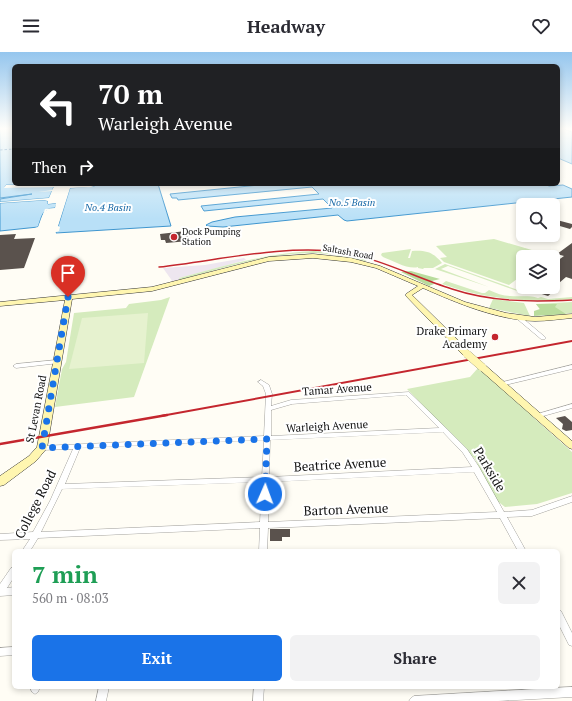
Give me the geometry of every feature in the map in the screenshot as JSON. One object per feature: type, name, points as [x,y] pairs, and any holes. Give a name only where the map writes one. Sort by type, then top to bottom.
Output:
[{"type":"main road","name":"Saltash Road","points":[[0,304],[156,288],[269,259],[298,256],[323,256],[363,263],[390,271],[479,308],[518,317],[544,319],[572,316]]},
{"type":"main road","points":[[423,286],[408,294],[467,354],[572,446]]},
{"type":"main road","name":"St Levan Road","points":[[0,482],[6,476],[30,462],[42,448],[68,297]]},
{"type":"street","points":[[518,317],[543,338]]},
{"type":"street","points":[[16,366],[57,362]]},
{"type":"street","points":[[501,384],[572,367]]},
{"type":"street","points":[[261,382],[266,385],[269,394],[263,549]]},
{"type":"street","name":"Tamar Avenue","points":[[269,409],[298,402],[407,393]]},
{"type":"street","name":"Parkside","points":[[407,393],[465,451],[477,469],[521,549]]},
{"type":"street","points":[[536,416],[572,406]]},
{"type":"street","name":"Warleigh Avenue","points":[[42,448],[77,448],[444,430]]},
{"type":"street","name":"College Road","points":[[27,549],[36,536],[77,448]]},
{"type":"street","name":"Beatrice Avenue","points":[[60,487],[477,469]]},
{"type":"street","name":"Barton Avenue","points":[[0,538],[502,515],[532,512],[572,500]]},
{"type":"street","points":[[0,592],[12,573]]},
{"type":"street","points":[[0,592],[12,592]]},
{"type":"street","points":[[560,622],[572,642]]},
{"type":"street","points":[[0,652],[12,651]]},
{"type":"street","points":[[101,701],[104,689]]},
{"type":"street","points":[[258,701],[259,689]]},
{"type":"street","points":[[414,701],[572,692]]},
{"type":"shaded area","points":[[244,258],[246,260],[179,278],[180,280],[173,282],[163,268],[205,265]]},
{"type":"green space","points":[[494,239],[532,250],[516,250],[516,280],[509,285],[444,262],[440,258],[447,257],[436,246]]},
{"type":"green space","points":[[411,249],[408,258],[410,258],[412,251],[425,251],[435,256],[442,263],[433,268],[414,268],[396,263],[381,255],[382,253]]},
{"type":"green space","points":[[314,251],[340,253],[296,254],[262,258],[180,280],[179,278],[262,257]]},
{"type":"green space","points":[[329,254],[354,256],[353,257],[369,259],[365,261]]},
{"type":"green space","points":[[445,264],[516,289],[516,291],[448,266],[441,269],[489,287],[435,269]]},
{"type":"green space","points":[[411,271],[440,279],[432,281],[434,284],[429,286],[401,272]]},
{"type":"green space","points":[[446,281],[482,293],[489,290],[507,296],[528,296],[548,299],[572,297],[572,299],[522,300],[506,299],[474,293],[442,284]]},
{"type":"green space","points":[[170,297],[134,397],[55,407],[62,369],[66,362],[74,313],[126,308],[129,304],[161,300]]},
{"type":"green space","points":[[493,299],[524,303],[530,316],[489,308]]},
{"type":"green space","points":[[572,302],[572,313],[545,316],[536,304]]},
{"type":"green space","points":[[536,304],[557,304],[555,307],[566,314],[534,316],[534,311],[540,309]]},
{"type":"green space","points":[[148,313],[144,363],[69,369],[82,318]]},
{"type":"green space","points":[[478,368],[535,415],[533,416],[534,418],[572,452],[572,493],[537,504],[505,507],[496,500],[475,459],[407,389],[470,377]]},
{"type":"water","points":[[0,159],[12,159],[12,185],[6,185],[5,187],[54,186],[49,198],[0,202],[0,199],[32,194],[0,198]]},
{"type":"water","points":[[561,159],[572,159],[572,164]]},
{"type":"water","name":"No.5 Basin","points":[[563,185],[572,189],[572,197],[516,198],[516,203],[347,221],[338,215],[223,227],[206,225],[212,222],[235,217],[332,208],[323,199],[204,211],[201,206],[319,194],[312,187],[178,200],[177,198],[172,198],[170,194],[249,186]]},
{"type":"water","name":"No.4 Basin","points":[[94,186],[159,186],[171,226],[56,233],[70,188]]},
{"type":"water","points":[[48,201],[48,204],[57,203],[55,208],[47,209],[43,213],[38,227],[0,231],[0,203]]},
{"type":"pier","points":[[6,185],[56,186],[50,200],[58,201],[58,206],[56,210],[47,210],[39,229],[35,228],[38,227],[45,209],[55,208],[56,203],[48,204],[48,201],[44,200],[0,202],[49,198],[52,191],[38,192],[52,190],[54,187],[4,188]]},
{"type":"pier","points":[[68,186],[94,186],[70,188],[58,226],[60,227],[59,231],[54,233]]},
{"type":"building","points":[[560,221],[572,224],[570,229],[560,226]]},
{"type":"building","name":"Dock Pumping Station","points":[[186,231],[189,241],[166,243],[165,240],[161,240],[160,234]]},
{"type":"building","points":[[16,234],[14,239],[35,238],[24,268],[0,270],[0,235]]},
{"type":"building","points":[[572,243],[572,279],[566,277],[560,282],[560,259],[564,256],[560,255],[560,252]]},
{"type":"building","points":[[565,416],[572,422],[572,430],[566,431],[562,429],[563,424],[556,418]]},
{"type":"building","points":[[270,529],[290,529],[290,537],[282,537],[282,541],[270,541]]},
{"type":"railway","points":[[159,267],[250,254],[296,250],[319,250],[340,252],[369,259],[452,289],[496,299],[526,301],[572,300]]},
{"type":"railway","points":[[161,416],[572,341]]},
{"type":"railway","points":[[0,444],[167,415]]},
{"type":"place","name":"Dock Pumping Station","points":[[174,237]]},
{"type":"place","name":"Drake Primary Academy","points":[[495,337]]},
{"type":"route","points":[[68,297],[42,448],[77,448],[267,439],[265,494]]}]
